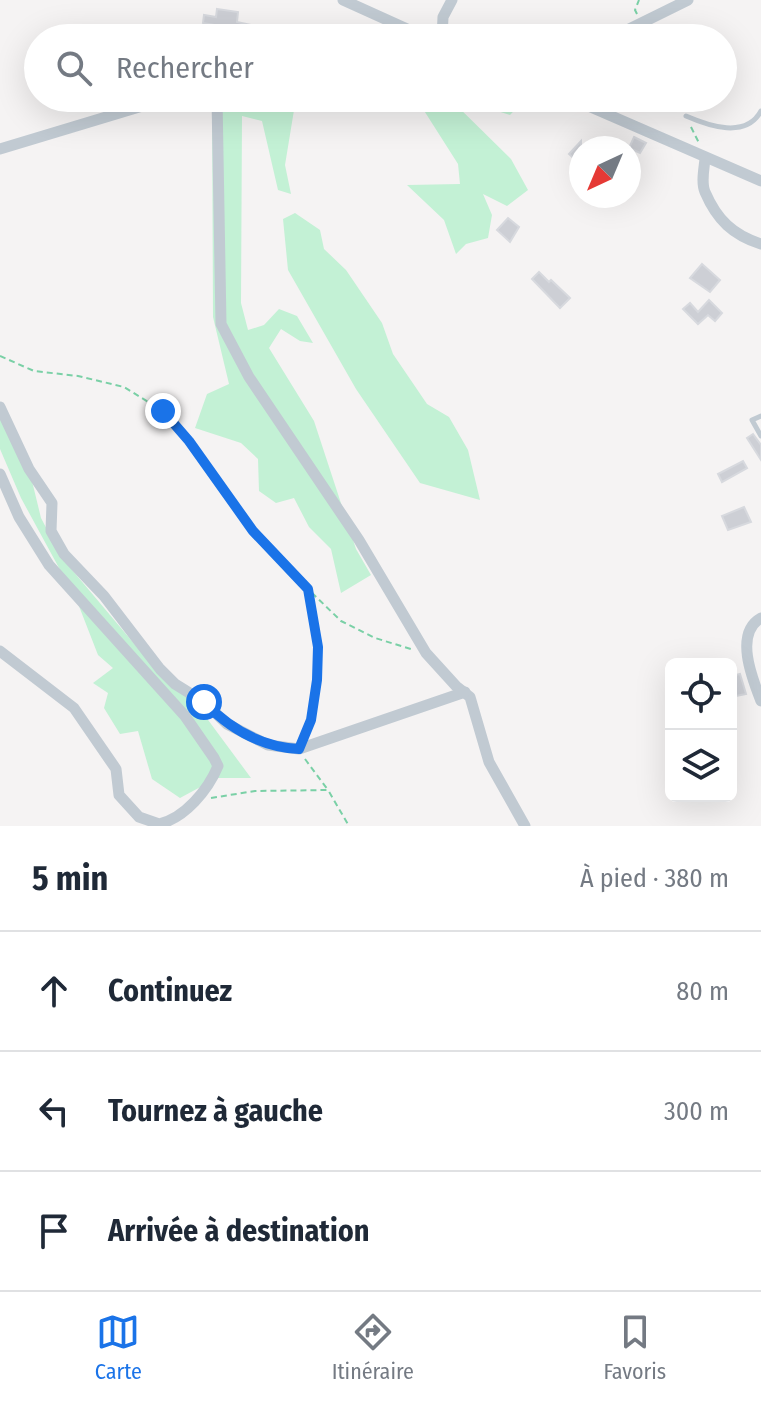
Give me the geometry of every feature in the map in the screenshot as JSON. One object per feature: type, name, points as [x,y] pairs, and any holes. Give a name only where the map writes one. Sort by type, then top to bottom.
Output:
[{"type":"street","points":[[343,0],[396,24]]},
{"type":"street","points":[[443,24],[452,0]]},
{"type":"street","points":[[639,24],[688,0]]},
{"type":"street","points":[[0,149],[123,112]]},
{"type":"street","points":[[217,112],[221,324],[249,377],[359,540],[426,653],[473,703],[489,762],[525,826]]},
{"type":"street","points":[[601,112],[705,159],[759,176]]},
{"type":"street","points":[[705,159],[704,190],[730,230],[741,238],[761,244]]},
{"type":"street","points":[[0,407],[29,469],[52,503],[51,531],[64,554],[104,596],[160,669],[175,684],[204,702],[227,724],[268,745],[299,749],[465,692]]},
{"type":"street","points":[[0,474],[19,517],[49,565],[185,716],[214,758],[218,766],[215,773],[191,806],[177,818],[159,824],[139,817],[119,795],[116,769],[74,708],[0,651]]},
{"type":"street","points":[[761,618],[753,622],[746,638],[750,666],[761,701]]},
{"type":"lane","points":[[686,116],[731,129],[744,127],[756,120],[761,111]]},
{"type":"lane","points":[[761,416],[752,420],[761,436]]},
{"type":"path","points":[[684,112],[705,159]]},
{"type":"path","points":[[0,356],[34,371],[78,376],[124,387],[163,411],[189,441],[253,531],[341,621],[375,638],[426,653]]},
{"type":"path","points":[[308,589],[318,647],[317,680],[311,720],[299,749],[349,826]]},
{"type":"path","points":[[191,806],[217,796],[255,791],[328,790]]},
{"type":"green space","points":[[212,112],[294,112],[285,165],[291,194],[278,190],[262,121],[242,116],[241,303],[248,330],[264,325],[279,309],[297,316],[313,343],[300,341],[281,329],[269,348],[314,421],[356,549],[371,575],[341,593],[331,549],[309,527],[294,498],[276,503],[259,491],[258,459],[241,443],[195,428],[207,394],[229,384],[213,317]]},
{"type":"green space","points":[[425,112],[463,112],[511,159],[528,190],[507,206],[483,194],[492,215],[488,238],[466,244],[456,254],[444,220],[407,185],[460,184],[458,164]]},
{"type":"green space","points":[[295,213],[320,230],[324,249],[346,270],[382,323],[393,354],[427,404],[449,417],[468,450],[480,500],[420,483],[356,389],[288,270],[283,219]]},
{"type":"green space","points":[[0,417],[32,481],[41,518],[62,558],[163,678],[197,705],[251,778],[217,778],[180,798],[152,779],[138,731],[120,734],[104,708],[108,693],[93,683],[113,668],[98,655],[77,601],[21,498],[0,449]]},
{"type":"building","points":[[217,9],[238,12],[237,22],[246,24],[203,23],[204,15],[216,17]]},
{"type":"building","points":[[508,218],[519,227],[510,242],[497,230]]},
{"type":"building","points":[[702,264],[720,280],[710,292],[690,278]]},
{"type":"building","points":[[539,272],[570,298],[560,308],[532,279]]},
{"type":"building","points":[[709,300],[722,313],[715,321],[708,315],[698,324],[683,309],[690,303],[698,312]]},
{"type":"building","points":[[753,434],[761,445],[761,460],[747,438]]},
{"type":"building","points":[[743,461],[747,468],[722,482],[718,474]]},
{"type":"building","points":[[744,507],[751,522],[728,530],[722,516]]},
{"type":"building","points":[[740,674],[746,694],[737,696],[737,675]]},
{"type":"route","points":[[163,411],[189,441],[253,531],[308,589],[318,647],[311,720],[299,749],[268,745],[243,733],[227,724],[204,702]]}]
